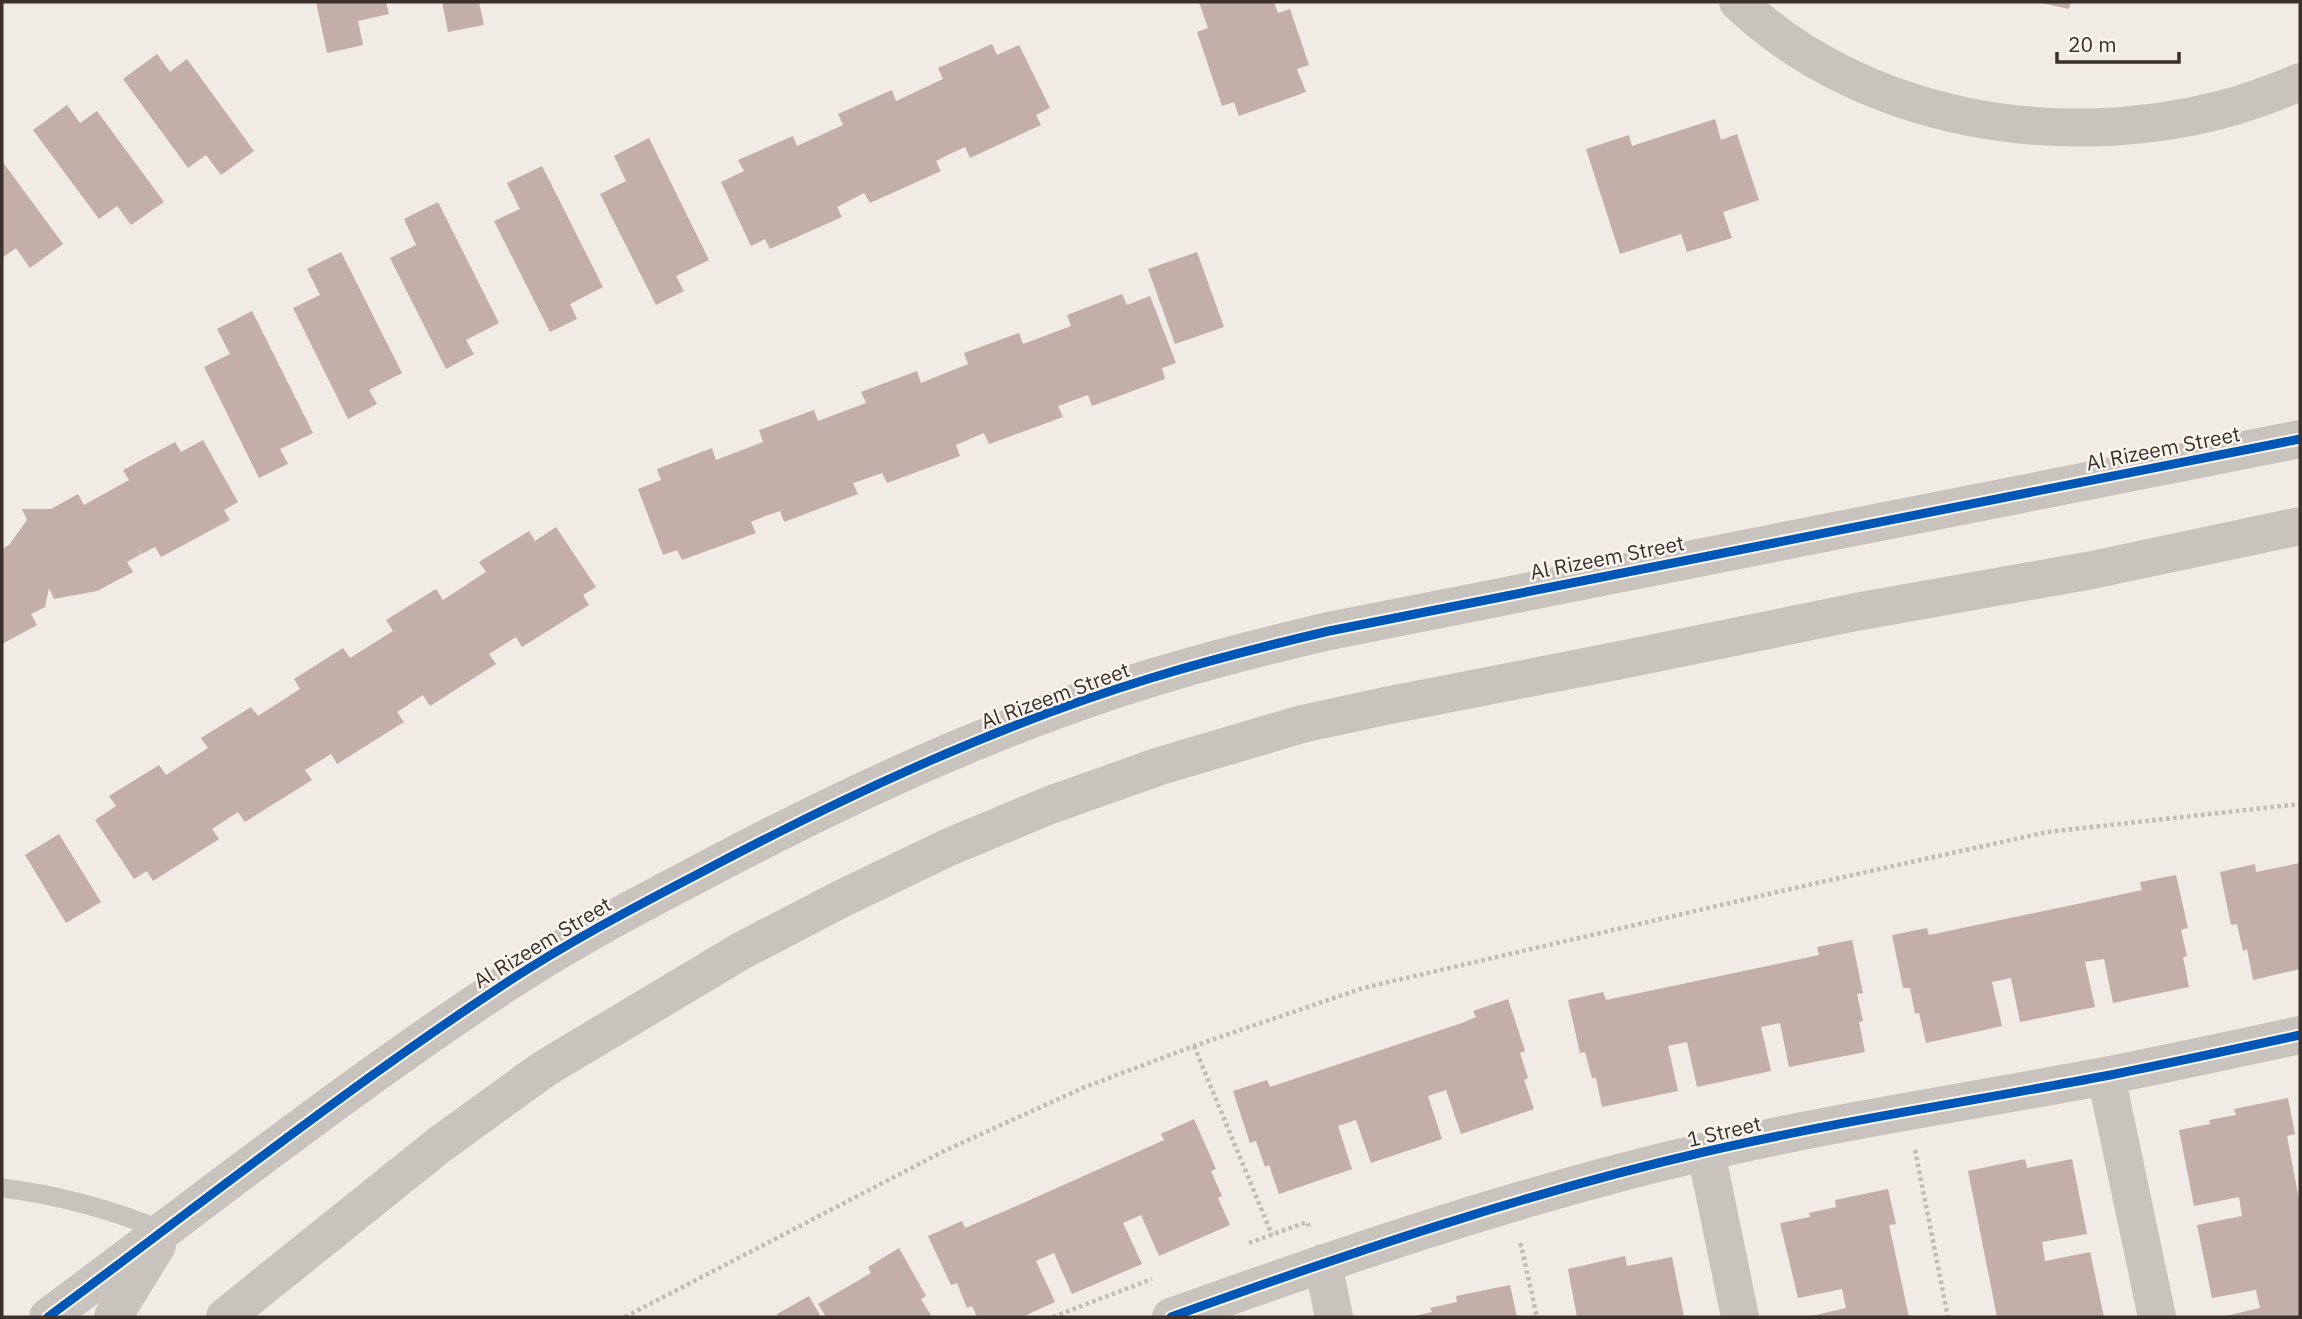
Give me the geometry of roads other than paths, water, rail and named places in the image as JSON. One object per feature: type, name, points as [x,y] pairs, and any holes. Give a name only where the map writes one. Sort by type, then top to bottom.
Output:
[{"type":"street","points":[[1738,2],[1781,37],[1871,88],[1920,106],[2019,124],[2070,127],[2170,120],[2219,110],[2300,82]]},
{"type":"street","name":"Al Rizeem Street","points":[[48,1317],[389,1063],[502,985],[604,924],[840,801],[941,756],[1148,679],[1329,631],[2300,439]]},
{"type":"street","points":[[225,1317],[439,1145],[544,1069],[741,951],[949,847],[1050,805],[1173,762],[1303,724],[1373,708],[1856,612],[2092,570],[2300,526]]},
{"type":"street","name":"1 Street","points":[[1171,1317],[1422,1230],[1706,1152],[1829,1125],[2106,1076],[2300,1035]]},
{"type":"street","points":[[2106,1076],[2157,1317]]},
{"type":"street","name":"1 Street","points":[[1706,1152],[1740,1317]]},
{"type":"street","points":[[113,1317],[143,1271],[164,1231]]},
{"type":"street","points":[[1323,1263],[1334,1317]]},
{"type":"lane","points":[[2,1188],[76,1200],[121,1213],[164,1231]]}]
